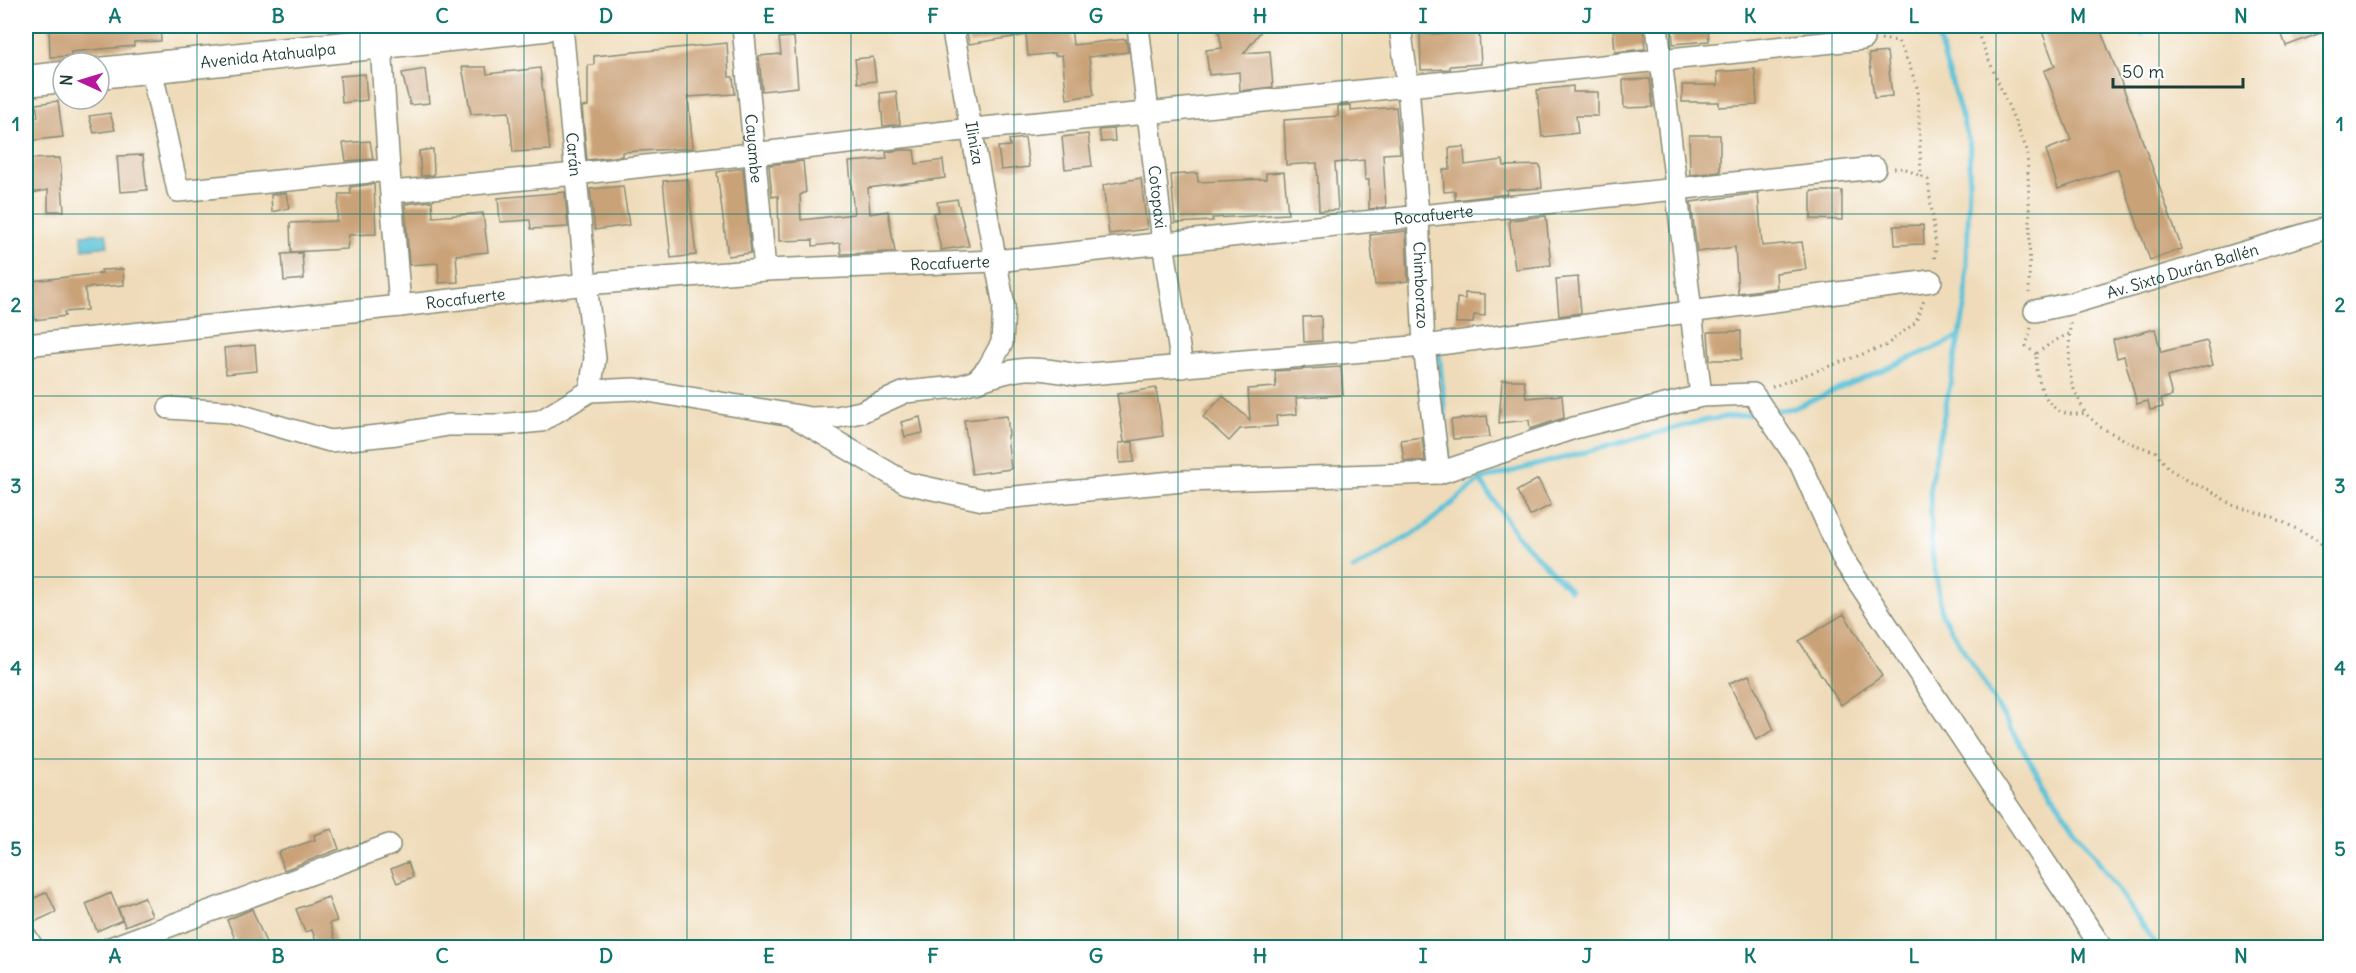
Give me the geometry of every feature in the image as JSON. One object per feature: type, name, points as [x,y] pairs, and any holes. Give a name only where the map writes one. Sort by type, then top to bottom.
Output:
[{"type":"highway","name":"Avenida Atahualpa","points":[[111,73],[381,44],[420,32],[544,26]]},
{"type":"highway","points":[[26,81],[51,78]]},
{"type":"street","name":"Carán","points":[[562,26],[595,358],[590,391]]},
{"type":"street","name":"Cayambe","points":[[743,26],[765,270]]},
{"type":"street","name":"Iliniza","points":[[952,26],[1004,306],[1002,343],[998,353],[984,374],[966,386]]},
{"type":"street","name":"Cotopaxi","points":[[1138,26],[1163,242],[1182,367]]},
{"type":"street","name":"Chimborazo","points":[[1400,26],[1408,86],[1418,216],[1424,346],[1440,473]]},
{"type":"street","points":[[1657,26],[1701,396]]},
{"type":"street","points":[[392,192],[575,174],[972,129],[1863,39]]},
{"type":"street","points":[[381,44],[400,306]]},
{"type":"street","points":[[150,68],[178,191],[389,171]]},
{"type":"street","name":"Rocafuerte","points":[[26,345],[586,284],[765,270],[995,261],[1875,168]]},
{"type":"street","name":"Av. Sixto Durán Ballén","points":[[2035,311],[2073,303],[2331,226]]},
{"type":"street","points":[[169,408],[229,412],[330,441],[397,434],[448,425],[499,425],[541,421],[590,391],[636,389],[793,416],[820,418],[861,412],[905,392],[966,386],[1006,371],[1037,367],[1077,375],[1424,346],[1931,282]]},
{"type":"street","points":[[793,416],[906,483],[983,500],[1183,481],[1440,473],[1574,428],[1701,396],[1754,394],[1800,463],[1844,559],[2102,948]]},
{"type":"street","points":[[110,948],[389,845]]},
{"type":"street","points":[[26,937],[33,948]]},
{"type":"path","points":[[1977,26],[1980,39],[2026,150],[2030,223],[2027,290],[2035,311],[2026,346],[2037,354],[2041,390],[2052,405],[2070,415],[2085,413]]},
{"type":"path","points":[[1863,39],[1898,41],[1910,64],[1918,90],[1921,177]]},
{"type":"path","points":[[2073,303],[2069,334],[2069,364],[2072,385],[2085,413],[2100,427],[2156,453],[2169,469],[2192,483],[2210,490],[2232,505],[2273,517],[2316,539],[2331,552]]},
{"type":"path","points":[[2037,354],[2069,334]]},
{"type":"water","points":[[106,233],[108,246],[83,249],[82,235]]},
{"type":"building","points":[[49,26],[160,26],[161,41],[134,42],[134,46],[82,51],[51,51],[50,57]]},
{"type":"building","points":[[966,26],[1071,26],[1073,45],[1126,39],[1128,52],[1089,57],[1094,95],[1067,99],[1062,55],[1055,56],[1055,53],[1028,56],[1026,35],[969,44]]},
{"type":"building","points":[[1218,26],[1265,26],[1244,53],[1270,51],[1273,87],[1240,91],[1239,72],[1209,75],[1206,50],[1222,48]]},
{"type":"building","points":[[1613,26],[1643,26],[1645,49],[1615,52]]},
{"type":"building","points":[[1672,26],[1708,26],[1709,41],[1673,44]]},
{"type":"building","points":[[2040,26],[2099,26],[2182,249],[2150,260],[2118,169],[2058,189],[2046,150],[2071,140],[2044,71],[2055,66]]},
{"type":"building","points":[[2299,26],[2331,26],[2331,29],[2286,46],[2281,32]]},
{"type":"building","points":[[1479,33],[1481,64],[1450,66],[1450,69],[1421,70],[1420,34]]},
{"type":"building","points":[[794,37],[798,87],[762,91],[759,56],[781,54],[779,38]]},
{"type":"building","points":[[727,43],[729,77],[733,77],[735,94],[688,97],[693,148],[622,152],[622,156],[587,160],[582,107],[588,106],[588,65],[594,65],[594,56]]},
{"type":"building","points":[[1887,52],[1892,96],[1874,98],[1869,54]]},
{"type":"building","points":[[873,57],[876,81],[858,83],[855,59]]},
{"type":"building","points":[[462,67],[486,67],[487,74],[540,68],[550,150],[513,152],[509,112],[471,114]]},
{"type":"building","points":[[425,69],[429,103],[410,105],[402,73]]},
{"type":"building","points":[[1755,69],[1757,105],[1719,107],[1719,102],[1682,102],[1682,85],[1718,85],[1717,72]]},
{"type":"building","points":[[365,74],[367,100],[342,103],[340,76]]},
{"type":"building","points":[[1650,79],[1653,107],[1624,108],[1623,80]]},
{"type":"building","points":[[1573,86],[1573,92],[1598,92],[1598,116],[1576,116],[1578,133],[1542,137],[1537,90]]},
{"type":"building","points":[[896,91],[900,124],[883,126],[880,93]]},
{"type":"building","points":[[51,102],[51,111],[59,111],[63,137],[26,141],[26,118],[38,117],[36,104]]},
{"type":"building","points":[[1351,105],[1351,111],[1396,107],[1400,153],[1383,154],[1386,207],[1369,209],[1369,180],[1365,180],[1364,160],[1335,163],[1338,210],[1319,211],[1317,163],[1286,165],[1284,120],[1338,116],[1338,106]]},
{"type":"building","points":[[110,113],[115,130],[94,133],[89,116]]},
{"type":"building","points":[[1114,129],[1115,141],[1101,142],[1099,130]]},
{"type":"building","points":[[1088,134],[1092,166],[1065,169],[1062,137]]},
{"type":"building","points":[[1689,135],[1720,135],[1720,172],[1690,175]]},
{"type":"building","points":[[1025,138],[1029,167],[1001,170],[998,147],[1010,146],[1009,140]]},
{"type":"building","points":[[370,141],[373,159],[346,161],[343,143]]},
{"type":"building","points":[[1464,147],[1465,165],[1503,160],[1504,166],[1540,165],[1542,188],[1506,190],[1507,194],[1455,200],[1455,191],[1444,192],[1443,170],[1450,169],[1449,148]]},
{"type":"building","points":[[433,149],[434,175],[421,176],[419,151]]},
{"type":"building","points":[[914,150],[916,164],[943,160],[945,178],[868,188],[870,214],[888,211],[895,252],[841,254],[840,243],[813,246],[813,240],[779,241],[778,196],[772,197],[769,165],[803,161],[806,192],[800,195],[801,220],[854,214],[849,162],[887,159],[886,152]]},
{"type":"building","points":[[143,155],[147,190],[120,192],[117,156]]},
{"type":"building","points":[[60,158],[64,211],[48,211],[48,190],[26,194],[26,159]]},
{"type":"building","points":[[743,168],[751,253],[728,256],[717,172]]},
{"type":"building","points":[[1284,172],[1288,214],[1212,218],[1213,221],[1175,223],[1171,175],[1197,173],[1198,182],[1266,179],[1266,173]]},
{"type":"building","points":[[1141,178],[1147,229],[1109,234],[1103,185]]},
{"type":"building","points":[[688,179],[696,255],[671,258],[663,181]]},
{"type":"building","points":[[374,184],[376,234],[349,235],[347,249],[291,252],[290,223],[337,221],[339,194],[351,194],[350,187]]},
{"type":"building","points":[[623,186],[629,225],[595,230],[590,189]]},
{"type":"building","points":[[1811,191],[1842,191],[1842,220],[1811,219]]},
{"type":"building","points":[[565,192],[568,227],[531,229],[530,220],[500,222],[498,198]]},
{"type":"building","points":[[286,193],[289,208],[272,212],[271,195]]},
{"type":"building","points":[[1758,193],[1762,246],[1802,242],[1806,269],[1776,273],[1777,288],[1738,293],[1735,247],[1697,252],[1691,202]]},
{"type":"building","points":[[957,199],[969,246],[941,250],[933,213],[939,212],[937,202]]},
{"type":"building","points":[[432,201],[433,217],[483,213],[488,252],[456,255],[458,282],[439,283],[438,263],[409,265],[405,204]]},
{"type":"building","points":[[1546,216],[1551,265],[1515,269],[1509,220]]},
{"type":"building","points":[[1923,225],[1924,244],[1895,245],[1894,226]]},
{"type":"building","points":[[1406,231],[1408,281],[1375,285],[1370,235]]},
{"type":"building","points":[[302,253],[304,279],[284,281],[282,254]]},
{"type":"building","points":[[123,269],[124,285],[85,288],[87,310],[64,312],[65,316],[35,320],[32,281],[102,273],[101,270]]},
{"type":"building","points":[[1578,277],[1581,313],[1559,316],[1556,279]]},
{"type":"building","points":[[1465,293],[1485,294],[1485,316],[1474,315],[1473,323],[1456,323],[1457,298],[1465,299]]},
{"type":"building","points":[[1321,316],[1322,341],[1304,342],[1303,317]]},
{"type":"building","points":[[2155,329],[2161,352],[2207,341],[2213,365],[2167,377],[2172,396],[2161,399],[2163,407],[2150,410],[2148,401],[2137,404],[2124,356],[2117,358],[2113,340]]},
{"type":"building","points":[[1741,331],[1741,360],[1710,360],[1708,332]]},
{"type":"building","points":[[255,345],[257,371],[226,374],[224,348]]},
{"type":"building","points":[[1341,367],[1343,395],[1296,398],[1297,414],[1276,416],[1277,426],[1240,429],[1229,441],[1203,417],[1223,396],[1250,420],[1248,389],[1276,387],[1275,371]]},
{"type":"building","points":[[1502,380],[1524,380],[1526,398],[1562,395],[1564,418],[1530,429],[1529,420],[1499,423]]},
{"type":"building","points":[[1156,388],[1163,436],[1124,442],[1117,394]]},
{"type":"building","points":[[1007,416],[1011,469],[972,474],[964,420]]},
{"type":"building","points":[[1487,416],[1490,437],[1453,439],[1451,420]]},
{"type":"building","points":[[920,417],[923,433],[905,437],[901,422]]},
{"type":"building","points":[[1422,437],[1425,461],[1404,461],[1401,440]]},
{"type":"building","points":[[1133,442],[1134,462],[1120,463],[1119,443]]},
{"type":"building","points":[[1538,479],[1551,505],[1530,516],[1517,491]]},
{"type":"building","points":[[1844,614],[1882,676],[1841,705],[1799,641]]},
{"type":"building","points":[[1749,675],[1774,730],[1756,740],[1729,683]]},
{"type":"building","points":[[332,829],[339,849],[284,870],[278,852],[315,840],[314,835]]},
{"type":"building","points":[[408,862],[413,877],[397,883],[391,869]]},
{"type":"building","points":[[47,892],[56,912],[32,923],[26,910],[26,902]]},
{"type":"building","points":[[111,893],[122,920],[97,931],[86,904]]},
{"type":"building","points":[[144,897],[152,915],[125,926],[118,908]]},
{"type":"building","points":[[328,897],[337,921],[330,923],[336,942],[318,948],[312,930],[305,932],[296,909]]},
{"type":"building","points":[[252,909],[266,943],[255,948],[239,948],[227,920]]},
{"type":"waterway","points":[[1935,26],[1970,145],[1966,303],[1930,486],[1932,552],[1942,614],[2036,771],[2158,948]]},
{"type":"waterway","points":[[2141,26],[2142,35]]},
{"type":"waterway","points":[[1771,411],[1794,408],[1960,337]]},
{"type":"waterway","points":[[1439,350],[1448,450],[1446,460]]},
{"type":"waterway","points":[[1353,569],[1420,530],[1480,480],[1706,420],[1759,413]]},
{"type":"waterway","points":[[1480,480],[1518,537],[1570,590]]}]
